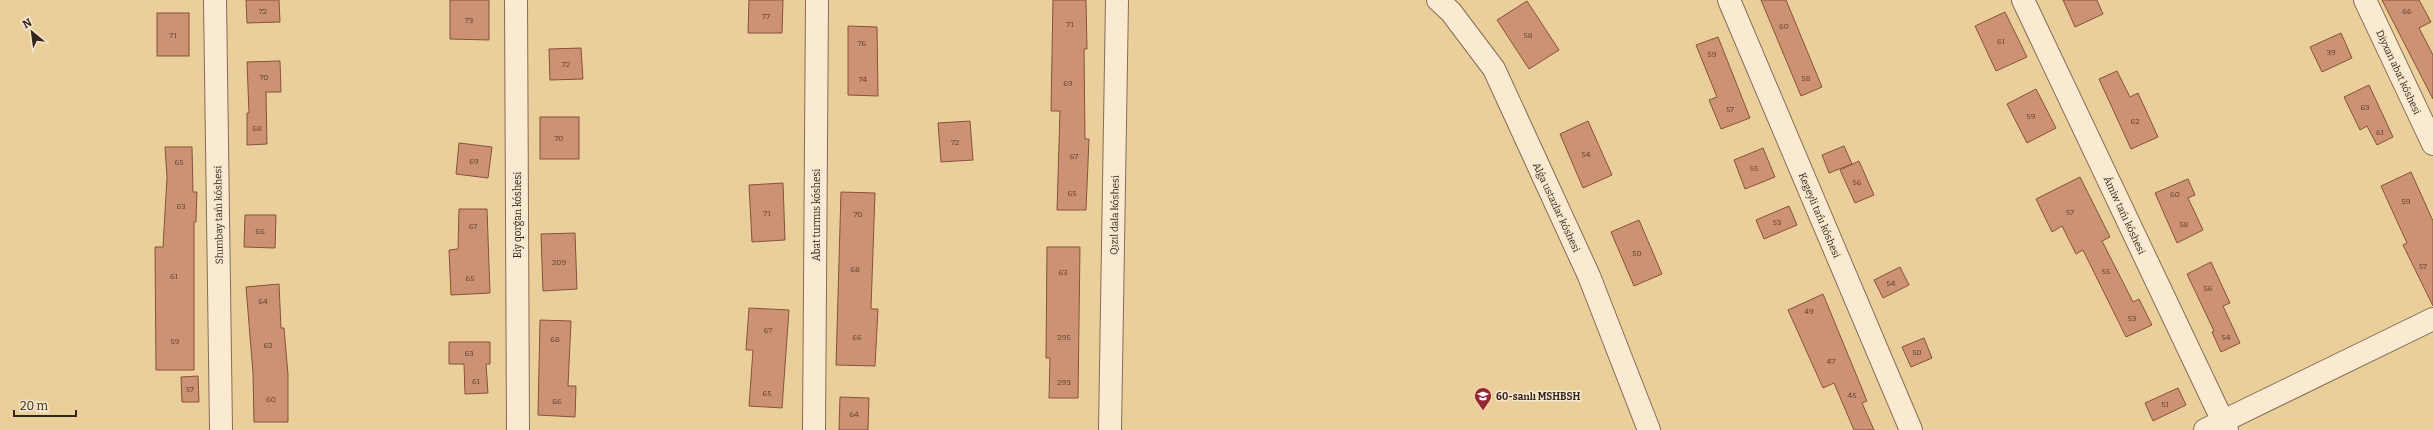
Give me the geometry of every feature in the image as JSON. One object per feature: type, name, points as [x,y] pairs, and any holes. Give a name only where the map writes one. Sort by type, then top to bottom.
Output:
[{"type":"street","name":"Shımbay tańı kóshesi","points":[[215,0],[221,430]]},
{"type":"street","name":"Biy qorǵan kóshesi","points":[[516,0],[518,430]]},
{"type":"street","name":"Abat turmıs kóshesi","points":[[814,430],[817,0]]},
{"type":"street","name":"Qızıl dala kóshesi","points":[[1110,430],[1117,0]]},
{"type":"street","name":"Alǵa ustazlar kóshesi","points":[[1438,0],[1451,12],[1494,69],[1589,276],[1649,430]]},
{"type":"street","name":"Kegeyli tańı kóshesi","points":[[1729,0],[1911,430]]},
{"type":"street","name":"Ámiw tańı kóshesi","points":[[2023,0],[2218,427]]},
{"type":"street","name":"Diyxan abat kóshesi","points":[[2366,0],[2433,144]]},
{"type":"street","points":[[2218,427],[2433,319]]},
{"type":"sand","points":[[0,0],[2433,0],[2433,430],[0,430]]},
{"type":"building","points":[[246,0],[279,0],[280,22],[247,23]]},
{"type":"building","points":[[450,0],[489,0],[489,40],[450,39]]},
{"type":"building","points":[[749,0],[783,0],[782,33],[748,33]]},
{"type":"building","points":[[1053,0],[1086,0],[1087,49],[1084,49],[1085,139],[1089,139],[1086,210],[1057,210],[1060,111],[1051,111]]},
{"type":"building","points":[[1761,0],[1786,0],[1822,87],[1801,96]]},
{"type":"building","points":[[2063,0],[2097,0],[2103,14],[2075,27]]},
{"type":"building","points":[[2382,0],[2419,0],[2431,22],[2419,28],[2433,55],[2433,99]]},
{"type":"building","points":[[1527,1],[1559,50],[1529,69],[1497,20]]},
{"type":"building","points":[[2005,12],[2027,57],[1996,71],[1975,26]]},
{"type":"building","points":[[157,13],[189,13],[189,56],[157,56]]},
{"type":"building","points":[[848,26],[877,27],[878,96],[848,95]]},
{"type":"building","points":[[2341,33],[2352,58],[2322,72],[2310,47]]},
{"type":"building","points":[[1718,37],[1750,118],[1721,129],[1709,100],[1717,97],[1696,45]]},
{"type":"building","points":[[581,48],[583,79],[550,80],[549,49]]},
{"type":"building","points":[[280,61],[281,92],[266,92],[267,144],[247,145],[247,113],[249,113],[247,62]]},
{"type":"building","points":[[2117,71],[2130,97],[2138,93],[2158,137],[2131,149],[2099,79]]},
{"type":"building","points":[[2369,85],[2393,137],[2377,145],[2367,126],[2360,130],[2344,97]]},
{"type":"building","points":[[2036,89],[2056,128],[2027,143],[2007,104]]},
{"type":"building","points":[[540,117],[579,117],[579,159],[540,159]]},
{"type":"building","points":[[970,121],[973,160],[941,162],[938,123]]},
{"type":"building","points":[[1588,121],[1612,175],[1583,188],[1560,134]]},
{"type":"building","points":[[459,143],[492,147],[488,178],[456,174]]},
{"type":"building","points":[[1844,146],[1852,164],[1829,173],[1822,155]]},
{"type":"building","points":[[165,147],[192,147],[193,192],[197,192],[196,222],[194,222],[194,370],[156,370],[155,247],[163,247],[167,177]]},
{"type":"building","points":[[1763,148],[1775,177],[1745,189],[1734,160]]},
{"type":"building","points":[[1859,161],[1874,195],[1855,203],[1840,170]]},
{"type":"building","points":[[2411,172],[2433,221],[2433,306],[2403,245],[2407,243],[2381,186]]},
{"type":"building","points":[[2080,177],[2110,237],[2102,241],[2133,302],[2139,299],[2152,325],[2126,337],[2083,250],[2076,254],[2062,226],[2052,232],[2036,199]]},
{"type":"building","points":[[2188,179],[2195,195],[2188,198],[2203,230],[2177,243],[2155,193]]},
{"type":"building","points":[[783,183],[785,240],[752,242],[749,185]]},
{"type":"building","points":[[841,192],[875,193],[871,309],[878,309],[875,366],[836,365]]},
{"type":"building","points":[[1789,206],[1797,225],[1764,239],[1756,220]]},
{"type":"building","points":[[459,209],[487,209],[490,293],[451,295],[449,250],[458,249]]},
{"type":"building","points":[[245,215],[276,215],[275,248],[244,247]]},
{"type":"building","points":[[1639,220],[1662,274],[1634,286],[1611,232]]},
{"type":"building","points":[[575,233],[577,289],[543,291],[541,234]]},
{"type":"building","points":[[1047,247],[1080,247],[1078,398],[1049,398],[1050,358],[1046,358]]},
{"type":"building","points":[[2211,262],[2230,303],[2223,306],[2240,343],[2221,352],[2212,332],[2214,331],[2187,274]]},
{"type":"building","points":[[1900,267],[1909,285],[1883,298],[1874,280]]},
{"type":"building","points":[[279,284],[281,328],[284,328],[288,375],[288,422],[254,422],[253,373],[246,287]]},
{"type":"building","points":[[1823,294],[1867,401],[1862,403],[1874,430],[1854,430],[1834,383],[1823,388],[1788,310]]},
{"type":"building","points":[[749,308],[789,310],[782,408],[749,406],[753,350],[746,350]]},
{"type":"building","points":[[540,320],[571,321],[568,386],[576,386],[575,417],[538,415]]},
{"type":"building","points":[[1924,338],[1932,358],[1911,367],[1902,347]]},
{"type":"building","points":[[449,342],[490,342],[490,364],[486,364],[488,393],[465,394],[464,364],[449,364]]},
{"type":"building","points":[[198,376],[199,402],[182,402],[181,377]]},
{"type":"building","points":[[2178,388],[2186,405],[2153,421],[2145,403]]},
{"type":"building","points":[[840,397],[869,398],[868,430],[839,430]]},
{"type":"place","name":"60-sanlı MSHBSH","points":[[1483,411]]}]
